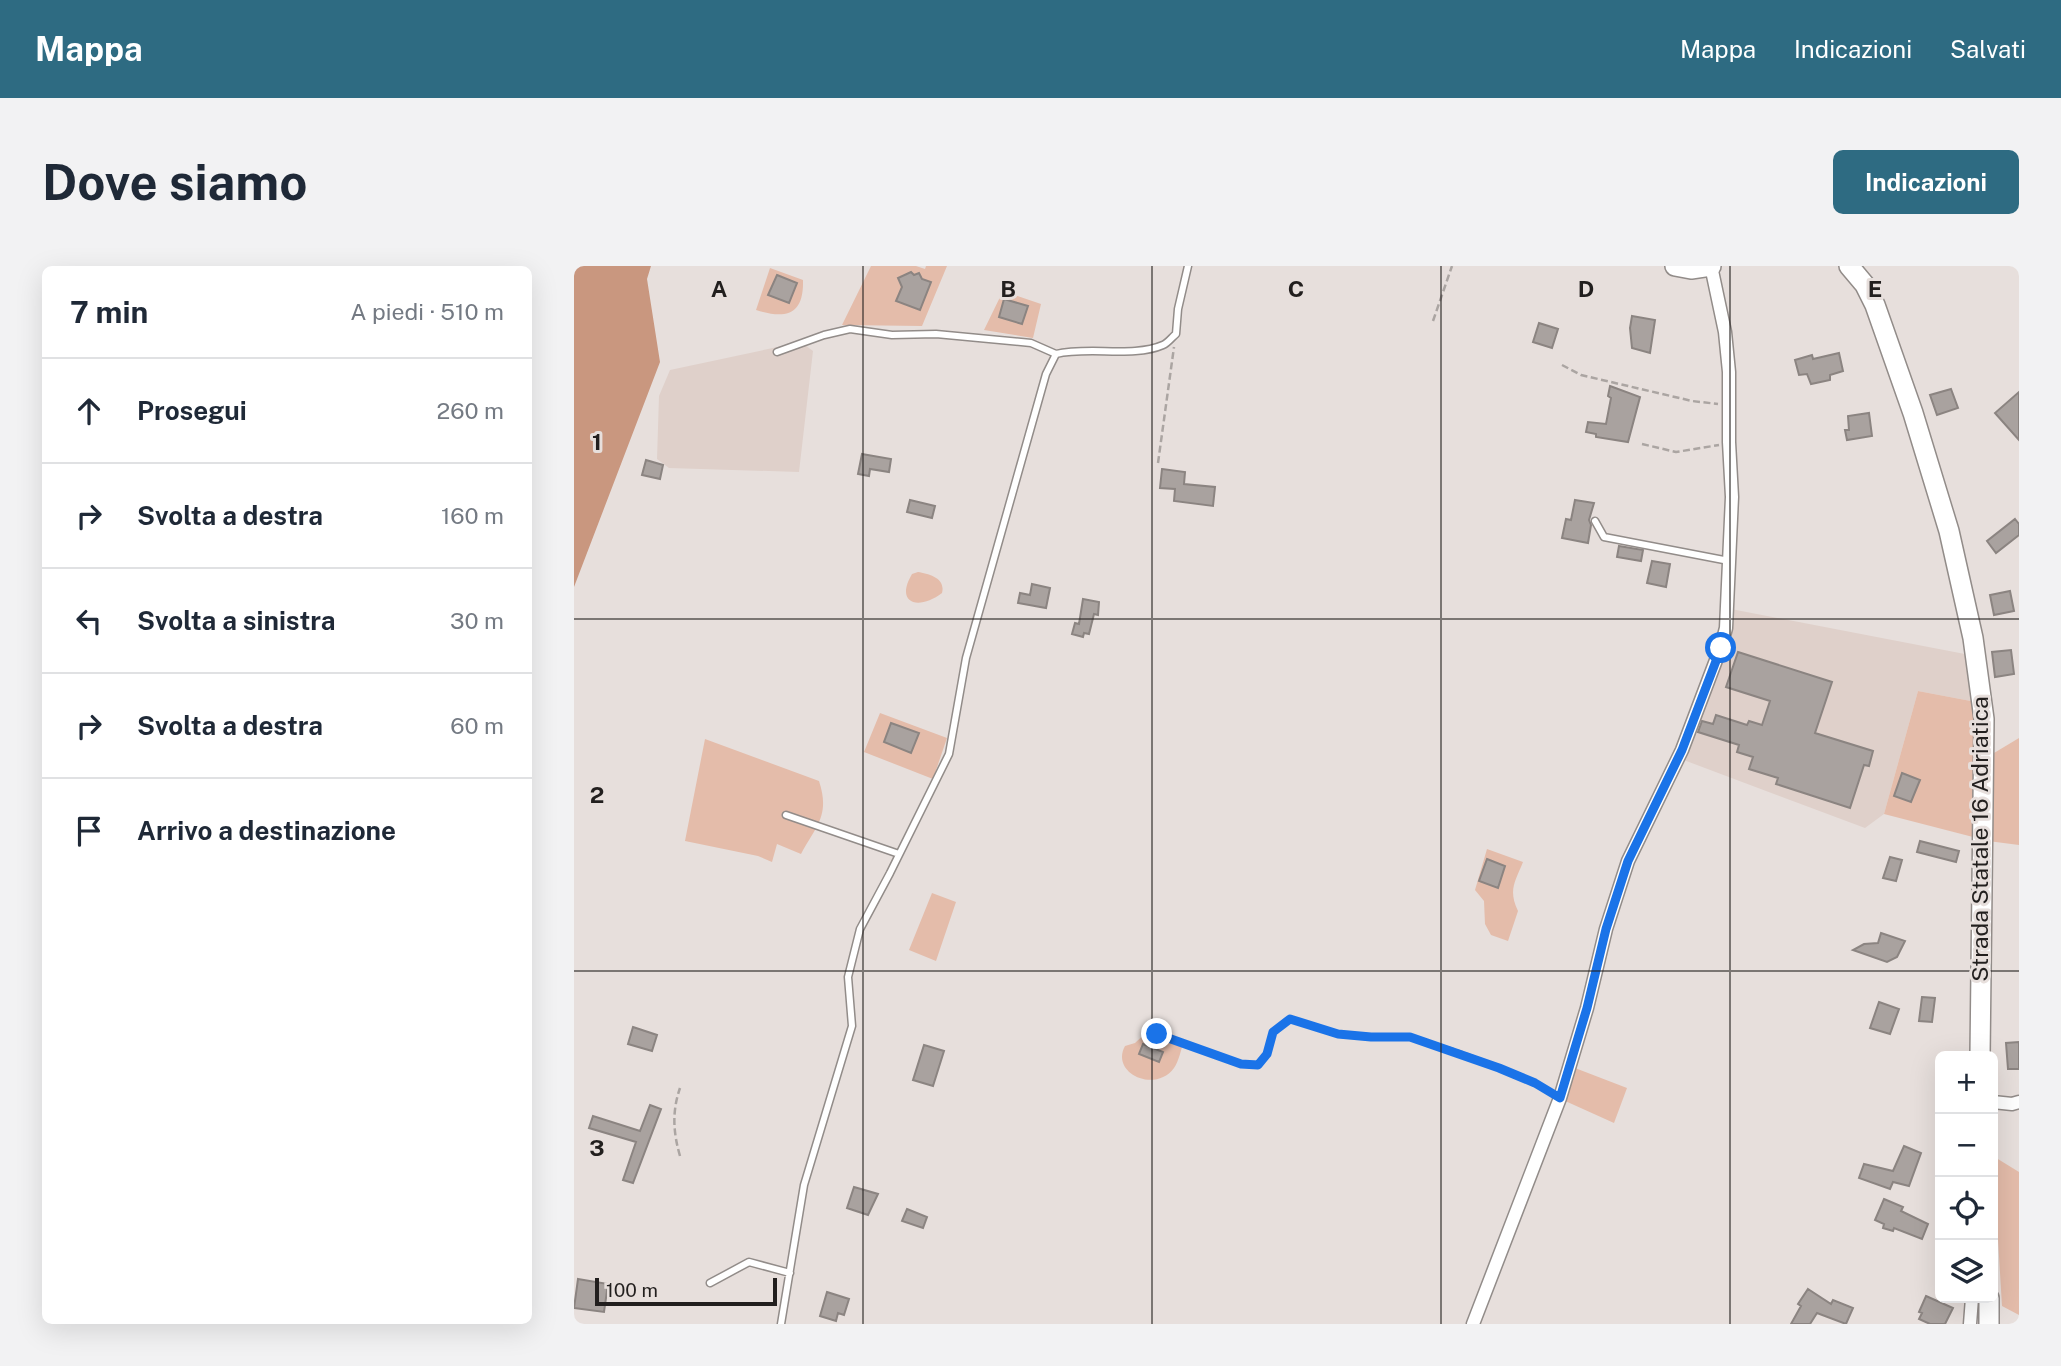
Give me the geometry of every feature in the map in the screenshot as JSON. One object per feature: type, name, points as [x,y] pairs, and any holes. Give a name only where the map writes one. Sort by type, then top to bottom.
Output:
[{"type":"main road","points":[[1675,266],[1691,269],[1711,266]]},
{"type":"main road","name":"Strada Statale 16 Adriatica","points":[[1849,266],[1865,285],[1875,305],[1913,412],[1949,531],[1973,638],[1984,719],[1980,1051]]},
{"type":"main road","points":[[1989,1303],[1989,1324]]},
{"type":"street","points":[[1473,1324],[1560,1098],[1587,1008],[1606,929],[1628,861],[1682,750],[1726,628],[1732,497],[1725,332],[1711,266]]},
{"type":"street","points":[[1998,1103],[2019,1102]]},
{"type":"street","points":[[1970,1324],[1972,1303]]},
{"type":"lane","points":[[777,352],[824,335],[850,330],[892,335],[936,334],[1031,343],[1056,354],[1071,351],[1141,350],[1164,344],[1176,334],[1178,309],[1188,266]]},
{"type":"lane","points":[[781,1324],[804,1185],[852,1026],[848,977],[860,929],[949,754],[966,658],[1042,387],[1056,354]]},
{"type":"lane","points":[[1595,521],[1604,537],[1729,561]]},
{"type":"lane","points":[[786,815],[899,854]]},
{"type":"lane","points":[[710,1283],[749,1262],[790,1273]]},
{"type":"path","points":[[1433,321],[1452,266]]},
{"type":"path","points":[[1158,463],[1176,334]]},
{"type":"path","points":[[1562,365],[1581,375],[1692,401],[1728,403]]},
{"type":"path","points":[[1642,444],[1676,452],[1729,442]]},
{"type":"path","points":[[1157,1034],[1241,1064],[1258,1065],[1267,1054],[1273,1032],[1290,1019],[1338,1034],[1410,1037],[1499,1068],[1535,1083],[1560,1098]]},
{"type":"path","points":[[680,1088],[674,1121],[680,1156]]},
{"type":"shaded area","points":[[574,266],[651,266],[647,279],[660,362],[574,587]]},
{"type":"shaded area","points":[[871,266],[916,266],[925,269],[926,266],[947,266],[922,326],[842,325]]},
{"type":"shaded area","points":[[770,268],[803,280],[800,301],[791,312],[776,314],[756,310]]},
{"type":"shaded area","points":[[1003,291],[1041,304],[1033,338],[984,330]]},
{"type":"shaded area","points":[[801,342],[813,351],[799,472],[669,468],[657,459],[659,396],[670,370]]},
{"type":"shaded area","points":[[918,572],[939,580],[942,593],[926,602],[912,602],[906,592],[907,584],[912,574]]},
{"type":"shaded area","points":[[1731,609],[1970,655],[1976,702],[1918,691],[1884,814],[1865,828],[1681,759]]},
{"type":"shaded area","points":[[1918,691],[1976,702],[1973,837],[1884,814]]},
{"type":"shaded area","points":[[880,713],[947,738],[933,779],[864,752]]},
{"type":"shaded area","points":[[2019,738],[2019,845],[1988,841],[1989,756]]},
{"type":"shaded area","points":[[705,739],[819,781],[822,811],[817,827],[801,854],[777,844],[772,862],[758,856],[685,841]]},
{"type":"shaded area","points":[[1487,849],[1523,862],[1514,886],[1513,897],[1518,911],[1508,941],[1491,935],[1485,924],[1484,901],[1475,890]]},
{"type":"shaded area","points":[[932,893],[956,902],[936,961],[909,950]]},
{"type":"shaded area","points":[[1151,1028],[1184,1041],[1174,1068],[1166,1076],[1146,1080],[1129,1072],[1122,1056],[1125,1046],[1135,1043]]},
{"type":"shaded area","points":[[1575,1068],[1627,1088],[1614,1123],[1563,1100]]},
{"type":"shaded area","points":[[1998,1159],[2019,1172],[2019,1315],[2002,1306],[1998,1239]]},
{"type":"building","points":[[911,272],[914,275],[919,273],[922,279],[931,282],[920,310],[896,301],[902,287],[898,278]]},
{"type":"building","points":[[777,275],[797,283],[789,303],[768,295]]},
{"type":"building","points":[[1004,299],[1028,306],[1022,324],[999,317]]},
{"type":"building","points":[[1632,316],[1655,320],[1650,353],[1632,348]]},
{"type":"building","points":[[1539,323],[1558,329],[1552,348],[1533,342]]},
{"type":"building","points":[[1839,353],[1843,371],[1830,375],[1830,380],[1811,384],[1807,374],[1799,375],[1795,360],[1812,355],[1813,359]]},
{"type":"building","points":[[1610,386],[1640,397],[1628,442],[1596,437],[1596,434],[1586,432],[1588,422],[1606,424],[1611,398],[1608,396]]},
{"type":"building","points":[[1951,389],[1958,408],[1937,415],[1930,395]]},
{"type":"building","points":[[2019,392],[2019,440],[1995,413]]},
{"type":"building","points":[[1869,413],[1872,436],[1847,440],[1845,430],[1849,430],[1848,416]]},
{"type":"building","points":[[862,454],[891,459],[889,472],[870,469],[869,476],[858,474]]},
{"type":"building","points":[[646,460],[663,465],[660,479],[642,475]]},
{"type":"building","points":[[1162,469],[1185,472],[1184,484],[1215,487],[1213,506],[1174,501],[1175,489],[1160,488]]},
{"type":"building","points":[[910,500],[935,506],[932,518],[907,512]]},
{"type":"building","points":[[1575,500],[1594,503],[1589,520],[1591,525],[1588,543],[1562,538],[1566,519],[1571,520]]},
{"type":"building","points":[[2015,519],[2019,524],[2019,535],[1996,553],[1987,541]]},
{"type":"building","points":[[1619,546],[1643,550],[1641,561],[1617,557]]},
{"type":"building","points":[[1652,561],[1670,564],[1666,587],[1647,583]]},
{"type":"building","points":[[1032,584],[1050,588],[1046,608],[1018,603],[1020,593],[1030,595]]},
{"type":"building","points":[[2010,591],[2014,611],[1994,615],[1990,595]]},
{"type":"building","points":[[1083,599],[1099,602],[1098,615],[1094,614],[1089,634],[1084,633],[1083,637],[1072,634],[1075,623],[1079,624]]},
{"type":"building","points":[[2011,650],[2014,674],[1995,677],[1992,652]]},
{"type":"building","points":[[1738,652],[1832,682],[1815,733],[1873,751],[1869,766],[1864,765],[1850,808],[1776,784],[1778,778],[1749,769],[1753,757],[1737,752],[1739,745],[1698,732],[1702,721],[1713,724],[1716,715],[1747,725],[1749,721],[1762,725],[1770,701],[1726,687]]},
{"type":"building","points":[[891,723],[919,733],[911,753],[884,742]]},
{"type":"building","points":[[1902,773],[1920,780],[1911,802],[1894,796]]},
{"type":"building","points":[[1920,841],[1959,851],[1956,862],[1917,852]]},
{"type":"building","points":[[1890,857],[1902,860],[1896,881],[1883,878]]},
{"type":"building","points":[[1487,859],[1505,866],[1498,888],[1479,881]]},
{"type":"building","points":[[1881,933],[1905,941],[1897,957],[1887,962],[1853,950],[1864,944],[1878,943]]},
{"type":"building","points":[[1922,997],[1935,998],[1932,1022],[1919,1021]]},
{"type":"building","points":[[1879,1002],[1899,1009],[1890,1034],[1870,1028]]},
{"type":"building","points":[[633,1027],[657,1035],[652,1051],[628,1044]]},
{"type":"building","points":[[2019,1042],[2019,1069],[2008,1069],[2006,1043]]},
{"type":"building","points":[[1143,1044],[1163,1052],[1159,1062],[1139,1054]]},
{"type":"building","points":[[924,1045],[944,1051],[933,1086],[913,1080]]},
{"type":"building","points":[[650,1105],[661,1109],[633,1183],[623,1180],[636,1142],[589,1128],[593,1116],[640,1131]]},
{"type":"building","points":[[1904,1146],[1921,1153],[1909,1186],[1893,1182],[1890,1189],[1859,1178],[1864,1164],[1893,1171]]},
{"type":"building","points":[[854,1187],[878,1194],[868,1215],[847,1208]]},
{"type":"building","points":[[1884,1199],[1903,1207],[1901,1211],[1928,1224],[1922,1239],[1894,1228],[1893,1231],[1883,1228],[1884,1224],[1875,1220]]},
{"type":"building","points":[[907,1209],[927,1217],[923,1228],[902,1221]]},
{"type":"building","points":[[578,1279],[608,1284],[604,1312],[574,1308]]},
{"type":"building","points":[[1808,1289],[1831,1304],[1833,1300],[1853,1308],[1846,1324],[1817,1313],[1810,1324],[1791,1324],[1801,1306],[1798,1304]]},
{"type":"building","points":[[827,1292],[849,1299],[844,1315],[838,1313],[836,1321],[820,1316]]},
{"type":"building","points":[[1926,1296],[1935,1300],[1935,1303],[1953,1308],[1945,1324],[1930,1324],[1919,1319],[1922,1313],[1919,1312]]},
{"type":"route","points":[[1157,1034],[1241,1064],[1258,1065],[1267,1054],[1273,1032],[1290,1019],[1338,1034],[1410,1037],[1499,1068],[1535,1083],[1560,1098],[1587,1008],[1606,929],[1628,861],[1682,750],[1721,648]]}]
